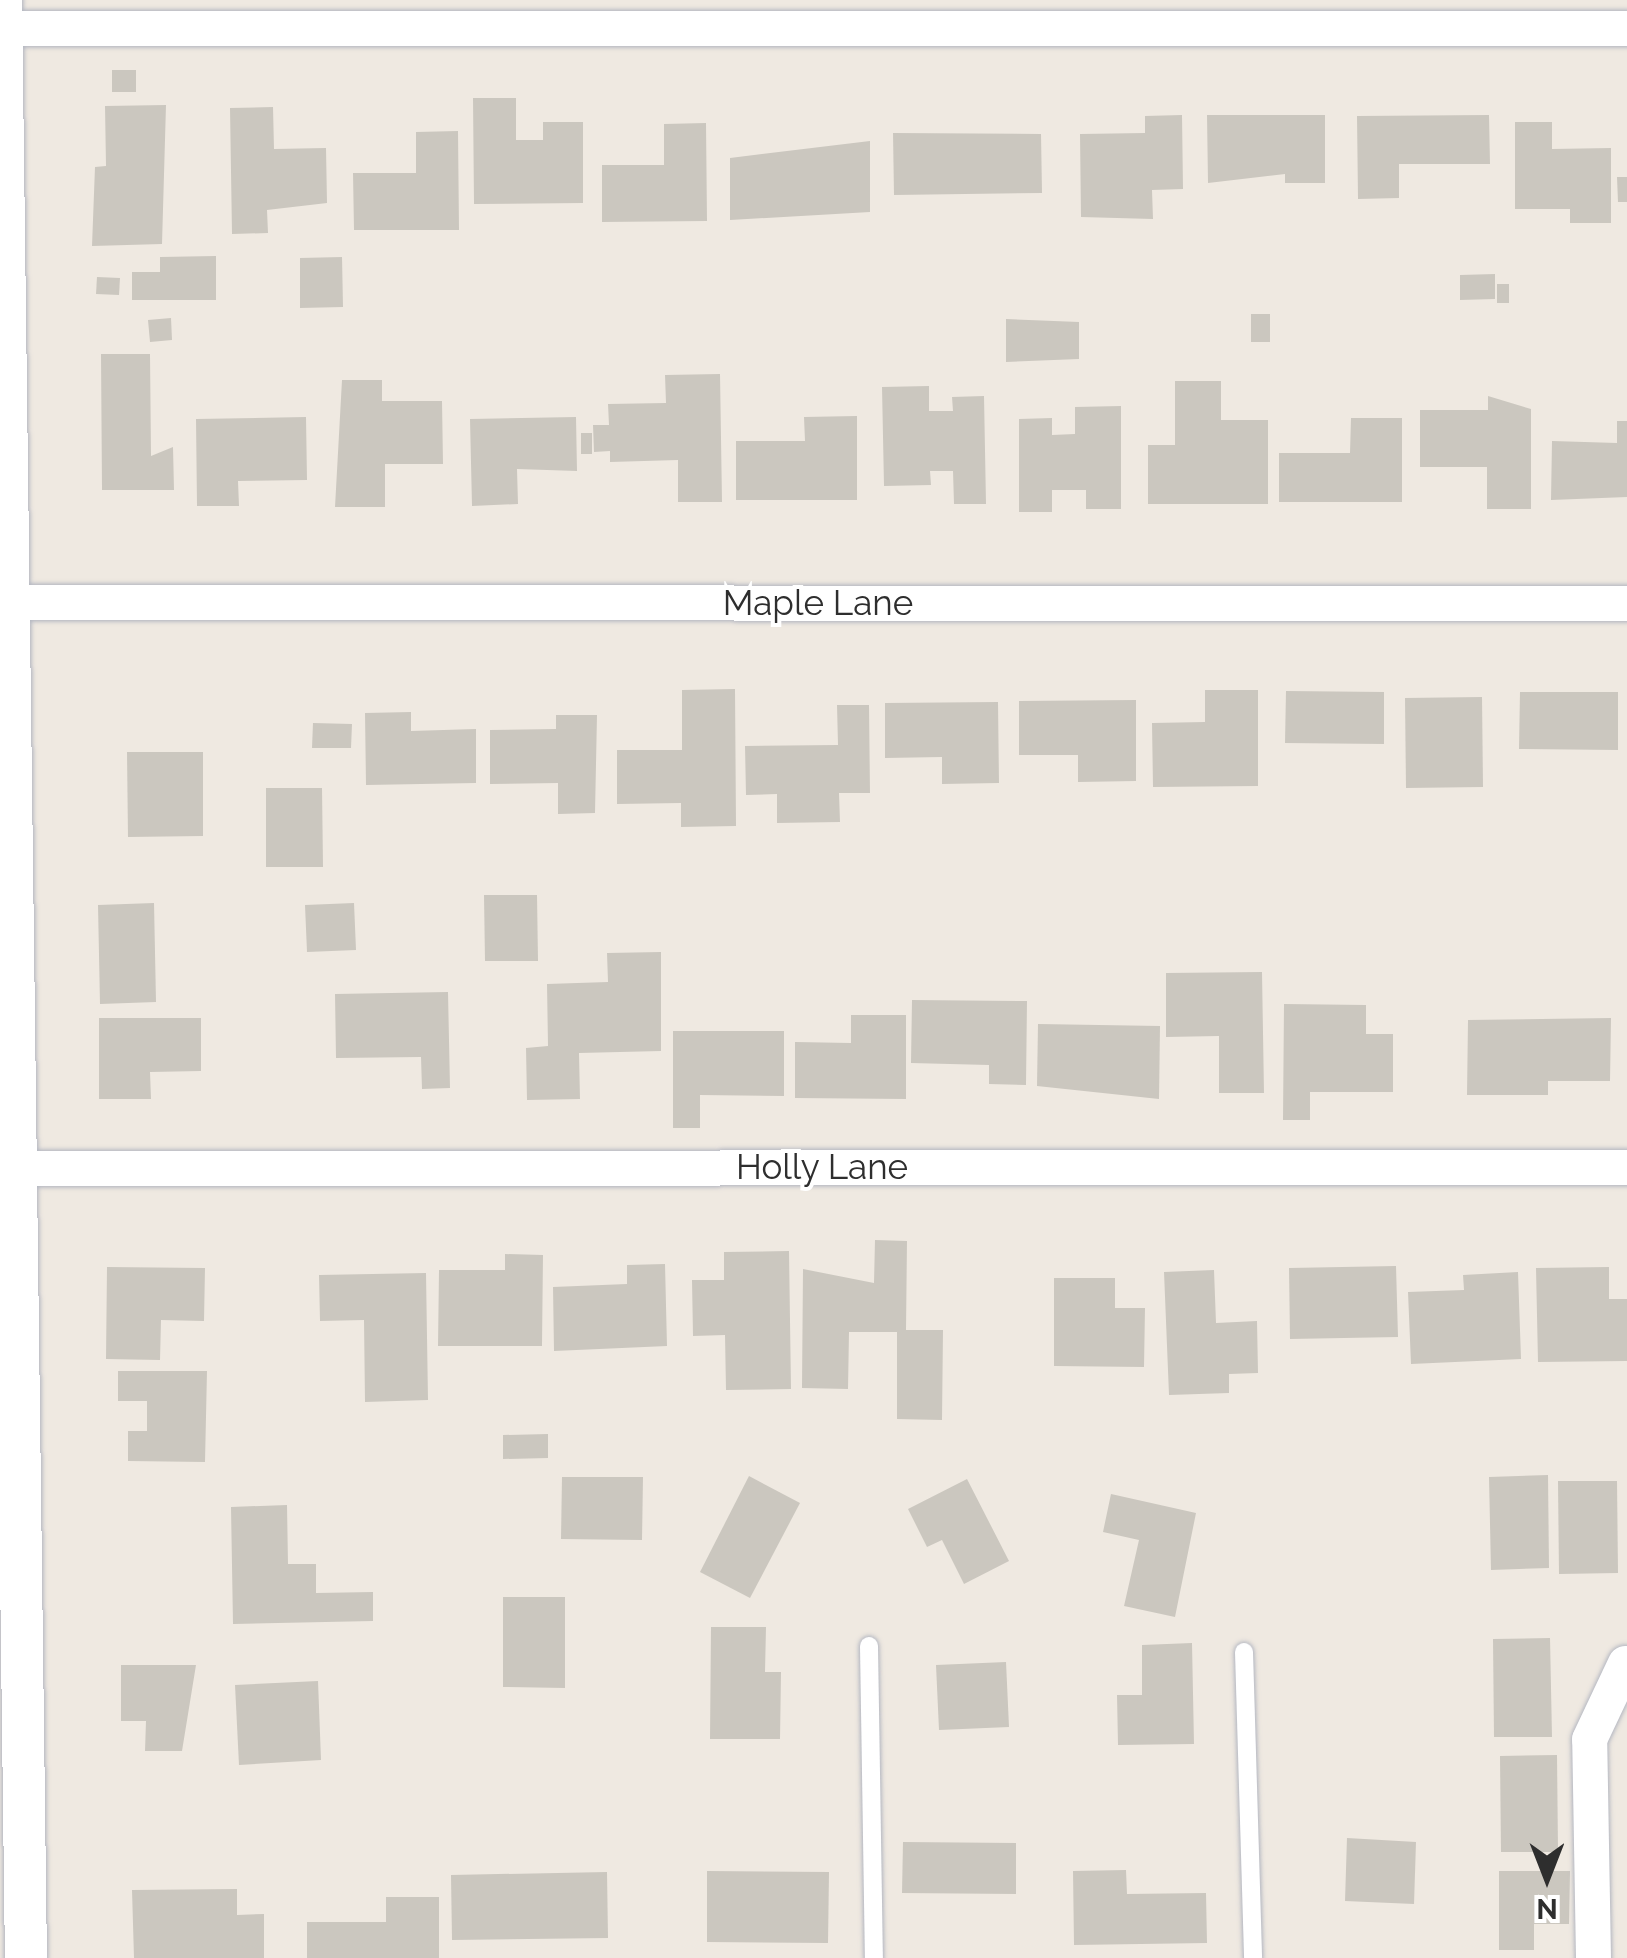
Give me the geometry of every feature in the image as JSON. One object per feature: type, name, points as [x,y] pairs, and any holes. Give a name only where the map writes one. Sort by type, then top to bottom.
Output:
[{"type":"street","points":[[26,1958],[17,1168],[7,998],[8,602],[2,319],[2,14],[1627,28]]},
{"type":"street","name":"Maple Lane","points":[[8,602],[1627,603]]},
{"type":"street","name":"Holly Lane","points":[[17,1168],[1627,1166]]},
{"type":"street","points":[[1593,1958],[1589,1739],[1625,1663]]},
{"type":"lane","points":[[869,1646],[874,1958]]},
{"type":"lane","points":[[1244,1652],[1253,1958]]},
{"type":"building","points":[[112,70],[136,70],[136,92],[112,92]]},
{"type":"building","points":[[473,98],[516,98],[516,140],[543,140],[543,122],[583,122],[583,203],[474,204]]},
{"type":"building","points":[[166,105],[162,244],[92,246],[95,167],[106,166],[105,106]]},
{"type":"building","points":[[273,107],[274,149],[326,148],[327,203],[267,210],[268,233],[232,234],[230,108]]},
{"type":"building","points":[[1182,115],[1183,189],[1152,190],[1153,219],[1081,217],[1080,134],[1145,133],[1145,116]]},
{"type":"building","points":[[1207,115],[1325,115],[1325,183],[1285,183],[1285,174],[1208,183]]},
{"type":"building","points":[[1489,115],[1490,164],[1399,164],[1399,198],[1358,199],[1357,116]]},
{"type":"building","points":[[1515,122],[1552,122],[1552,149],[1611,148],[1611,223],[1570,223],[1570,209],[1515,209]]},
{"type":"building","points":[[706,123],[707,221],[602,222],[602,165],[664,165],[664,124]]},
{"type":"building","points":[[458,131],[459,230],[354,230],[353,173],[416,173],[416,132]]},
{"type":"building","points":[[893,133],[1041,134],[1042,193],[894,195]]},
{"type":"building","points":[[870,141],[870,212],[730,220],[730,158]]},
{"type":"building","points":[[1617,177],[1627,177],[1627,202],[1618,202]]},
{"type":"building","points":[[216,256],[216,300],[132,300],[132,272],[160,272],[160,257]]},
{"type":"building","points":[[342,257],[343,307],[300,308],[300,258]]},
{"type":"building","points":[[1495,274],[1495,299],[1460,300],[1460,275]]},
{"type":"building","points":[[97,277],[120,278],[119,295],[96,294]]},
{"type":"building","points":[[1497,284],[1509,284],[1509,303],[1497,303]]},
{"type":"building","points":[[1251,314],[1270,314],[1270,342],[1251,342]]},
{"type":"building","points":[[171,318],[172,340],[150,342],[148,320]]},
{"type":"building","points":[[1006,319],[1079,322],[1079,359],[1006,362]]},
{"type":"building","points":[[101,354],[150,354],[151,456],[173,447],[174,490],[102,490]]},
{"type":"building","points":[[720,374],[722,502],[678,502],[678,460],[610,462],[610,451],[594,452],[593,425],[609,425],[608,404],[666,403],[665,375]]},
{"type":"building","points":[[342,380],[382,380],[382,401],[442,401],[443,464],[385,464],[385,507],[335,507]]},
{"type":"building","points":[[1175,381],[1221,381],[1221,420],[1268,420],[1268,504],[1148,504],[1148,445],[1175,445]]},
{"type":"building","points":[[929,386],[929,411],[953,411],[952,397],[984,396],[986,504],[954,504],[953,471],[930,471],[931,485],[884,486],[882,387]]},
{"type":"building","points":[[1488,396],[1531,409],[1531,509],[1487,509],[1487,467],[1420,467],[1420,410],[1488,410]]},
{"type":"building","points":[[1121,406],[1121,509],[1086,509],[1086,490],[1052,490],[1052,512],[1019,512],[1019,419],[1052,418],[1052,435],[1075,434],[1075,407]]},
{"type":"building","points":[[857,416],[857,500],[736,500],[736,441],[805,441],[804,417]]},
{"type":"building","points":[[306,417],[307,480],[238,481],[239,506],[197,506],[196,419]]},
{"type":"building","points":[[576,417],[577,471],[517,469],[518,504],[472,506],[470,419]]},
{"type":"building","points":[[1351,418],[1402,418],[1402,502],[1279,502],[1279,453],[1350,453]]},
{"type":"building","points":[[1617,421],[1627,421],[1627,497],[1551,500],[1552,441],[1617,443]]},
{"type":"building","points":[[581,433],[592,433],[592,454],[581,454]]},
{"type":"building","points":[[735,689],[736,826],[681,827],[681,803],[617,804],[617,750],[682,750],[682,690]]},
{"type":"building","points":[[1205,690],[1258,690],[1258,786],[1153,787],[1152,723],[1205,722]]},
{"type":"building","points":[[1286,691],[1384,692],[1384,744],[1285,743]]},
{"type":"building","points":[[1520,692],[1618,692],[1618,750],[1519,749]]},
{"type":"building","points":[[1482,697],[1483,787],[1406,788],[1405,698]]},
{"type":"building","points":[[1136,700],[1136,781],[1078,782],[1078,755],[1019,755],[1019,701]]},
{"type":"building","points":[[998,702],[999,783],[942,784],[942,757],[885,758],[885,703]]},
{"type":"building","points":[[837,705],[869,705],[870,793],[839,793],[840,822],[777,823],[777,794],[746,795],[745,746],[838,745]]},
{"type":"building","points":[[411,712],[411,731],[476,729],[476,783],[366,785],[365,713]]},
{"type":"building","points":[[556,715],[597,715],[595,813],[558,814],[558,783],[490,784],[490,730],[556,729]]},
{"type":"building","points":[[313,723],[352,724],[351,748],[312,748]]},
{"type":"building","points":[[127,752],[203,752],[203,836],[128,837]]},
{"type":"building","points":[[266,788],[322,788],[323,867],[266,867]]},
{"type":"building","points":[[484,895],[537,895],[538,961],[485,961]]},
{"type":"building","points":[[154,903],[156,1002],[100,1004],[98,905]]},
{"type":"building","points":[[354,903],[356,950],[307,952],[305,905]]},
{"type":"building","points":[[661,952],[661,1051],[579,1053],[580,1099],[527,1100],[526,1048],[548,1046],[547,984],[608,982],[607,953]]},
{"type":"building","points":[[1262,972],[1264,1093],[1219,1093],[1219,1036],[1166,1037],[1166,973]]},
{"type":"building","points":[[448,992],[450,1088],[422,1089],[421,1057],[336,1058],[335,994]]},
{"type":"building","points":[[912,1000],[1027,1001],[1026,1085],[989,1084],[989,1065],[911,1063]]},
{"type":"building","points":[[1284,1004],[1366,1005],[1366,1034],[1393,1034],[1393,1092],[1310,1092],[1310,1120],[1283,1120]]},
{"type":"building","points":[[851,1015],[906,1015],[906,1099],[795,1098],[795,1042],[851,1043]]},
{"type":"building","points":[[99,1018],[201,1018],[201,1071],[150,1072],[151,1099],[99,1099]]},
{"type":"building","points":[[1611,1018],[1610,1081],[1548,1081],[1548,1095],[1467,1095],[1468,1020]]},
{"type":"building","points":[[1038,1024],[1160,1026],[1159,1099],[1037,1086]]},
{"type":"building","points":[[673,1031],[784,1031],[784,1096],[700,1095],[700,1128],[673,1128]]},
{"type":"building","points":[[875,1240],[907,1241],[906,1330],[943,1330],[942,1420],[897,1419],[897,1332],[849,1332],[848,1389],[802,1388],[803,1269],[874,1283]]},
{"type":"building","points":[[789,1251],[791,1389],[726,1390],[725,1335],[693,1336],[692,1280],[724,1280],[724,1252]]},
{"type":"building","points":[[505,1254],[543,1255],[542,1346],[438,1346],[439,1270],[505,1270]]},
{"type":"building","points":[[665,1264],[667,1346],[554,1351],[553,1287],[627,1284],[627,1265]]},
{"type":"building","points":[[1396,1266],[1398,1337],[1290,1339],[1289,1268]]},
{"type":"building","points":[[107,1267],[205,1268],[204,1321],[161,1320],[160,1360],[106,1359]]},
{"type":"building","points":[[1609,1267],[1609,1299],[1627,1299],[1627,1361],[1538,1362],[1536,1268]]},
{"type":"building","points":[[1214,1270],[1216,1323],[1257,1321],[1258,1373],[1229,1374],[1229,1393],[1169,1395],[1164,1272]]},
{"type":"building","points":[[1518,1272],[1521,1359],[1411,1364],[1408,1292],[1464,1290],[1463,1275]]},
{"type":"building","points":[[426,1273],[428,1400],[365,1402],[364,1320],[320,1321],[319,1275]]},
{"type":"building","points":[[1054,1278],[1115,1278],[1115,1308],[1145,1308],[1144,1367],[1054,1366]]},
{"type":"building","points":[[118,1371],[207,1371],[205,1462],[128,1461],[128,1431],[147,1431],[147,1401],[118,1401]]},
{"type":"building","points":[[548,1434],[548,1458],[503,1459],[503,1435]]},
{"type":"building","points":[[1548,1475],[1549,1568],[1491,1570],[1489,1477]]},
{"type":"building","points":[[749,1476],[800,1503],[750,1598],[700,1572]]},
{"type":"building","points":[[562,1477],[643,1477],[642,1540],[561,1539]]},
{"type":"building","points":[[967,1479],[1009,1561],[964,1584],[942,1540],[927,1547],[908,1509]]},
{"type":"building","points":[[1558,1481],[1617,1481],[1618,1573],[1559,1574]]},
{"type":"building","points":[[1111,1494],[1196,1513],[1175,1617],[1124,1606],[1139,1540],[1103,1532]]},
{"type":"building","points":[[287,1505],[288,1564],[316,1564],[316,1593],[373,1592],[373,1621],[233,1624],[231,1507]]},
{"type":"building","points":[[503,1597],[565,1597],[565,1688],[503,1687]]},
{"type":"building","points":[[711,1627],[766,1627],[765,1672],[781,1672],[780,1739],[710,1739]]},
{"type":"building","points":[[1550,1638],[1552,1737],[1494,1737],[1493,1639]]},
{"type":"building","points":[[1192,1643],[1194,1744],[1118,1745],[1117,1695],[1142,1695],[1142,1645]]},
{"type":"building","points":[[1006,1662],[1009,1727],[939,1730],[936,1665]]},
{"type":"building","points":[[121,1665],[196,1665],[182,1751],[145,1751],[146,1721],[121,1721]]},
{"type":"building","points":[[318,1681],[321,1760],[239,1765],[235,1685]]},
{"type":"building","points":[[1557,1755],[1558,1852],[1501,1852],[1500,1756]]},
{"type":"building","points":[[1347,1838],[1416,1842],[1414,1904],[1345,1901]]},
{"type":"building","points":[[903,1842],[1016,1843],[1016,1894],[902,1893]]},
{"type":"building","points":[[1126,1870],[1127,1894],[1206,1893],[1207,1943],[1074,1945],[1073,1871]]},
{"type":"building","points":[[707,1871],[829,1872],[828,1943],[707,1942]]},
{"type":"building","points":[[1499,1871],[1570,1871],[1569,1924],[1534,1924],[1534,1950],[1499,1950]]},
{"type":"building","points":[[607,1872],[608,1938],[452,1940],[451,1875]]},
{"type":"building","points":[[237,1889],[237,1915],[264,1914],[264,1958],[134,1958],[132,1890]]},
{"type":"building","points":[[386,1897],[439,1897],[439,1958],[307,1958],[307,1922],[386,1922]]}]
